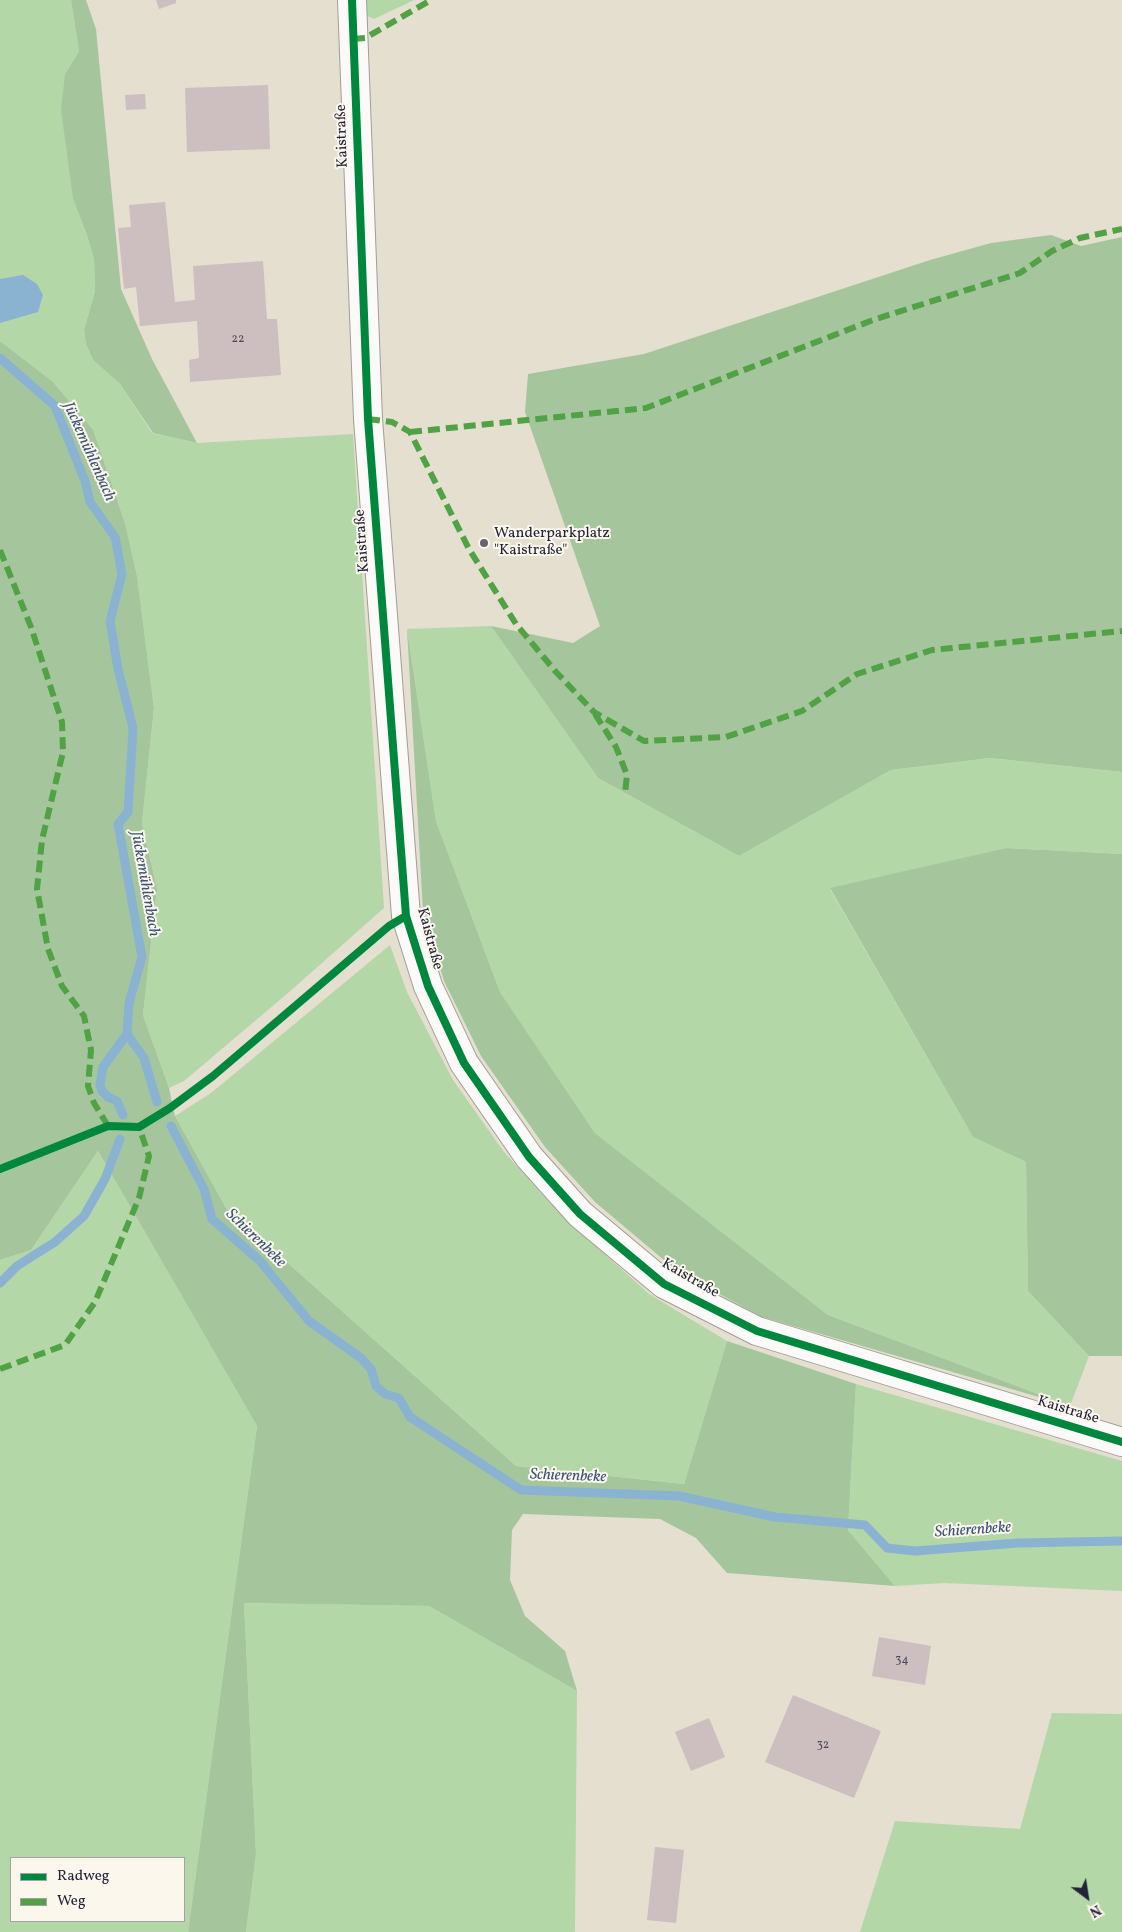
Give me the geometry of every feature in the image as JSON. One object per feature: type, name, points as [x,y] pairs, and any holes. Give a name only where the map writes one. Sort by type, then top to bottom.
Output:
[{"type":"street","name":"Kaistraße","points":[[352,0],[368,419],[406,916],[428,986],[464,1063],[529,1157],[580,1214],[664,1284],[757,1331],[1122,1442]]},
{"type":"green space","points":[[0,0],[71,0],[79,51],[65,74],[86,232],[94,259],[95,291],[84,330],[86,344],[93,360],[120,384],[152,433],[197,443],[353,434],[384,908],[184,1081],[169,1088],[143,1015],[157,889],[142,823],[154,708],[137,576],[126,527],[52,381],[0,341]]},
{"type":"green space","points":[[71,0],[86,0],[96,29],[121,289],[152,359],[197,443],[153,433],[120,384],[93,360],[86,344],[84,330],[95,291],[94,259],[73,198],[61,110],[65,74],[79,51]]},
{"type":"green space","points":[[365,0],[414,0],[374,19],[365,15]]},
{"type":"green space","points":[[1051,235],[1081,246],[1122,237],[1122,772],[990,758],[891,770],[739,856],[598,778],[491,626],[573,643],[600,626],[525,412],[528,374],[644,354],[930,260],[991,243]]},
{"type":"green space","points":[[0,341],[52,381],[93,430],[126,527],[137,576],[154,708],[142,823],[157,889],[143,1015],[169,1088],[175,1116],[226,1208],[516,1466],[684,1484],[727,1341],[856,1384],[848,1530],[895,1586],[727,1573],[696,1538],[660,1519],[523,1514],[512,1530],[510,1580],[525,1616],[565,1651],[577,1691],[429,1606],[244,1603],[256,1854],[246,1932],[188,1932],[257,1426],[98,1151],[31,1250],[0,1260]]},
{"type":"green space","points":[[491,626],[598,778],[739,856],[891,770],[990,758],[1122,772],[1122,854],[1006,848],[830,889],[973,1137],[1026,1162],[1028,1291],[1089,1356],[1070,1406],[828,1315],[595,1133],[500,992],[436,821],[407,629]]},
{"type":"green space","points":[[407,629],[436,821],[500,992],[595,1133],[828,1315],[1070,1406],[762,1317],[677,1271],[595,1202],[545,1147],[481,1056],[444,981],[423,912]]},
{"type":"green space","points":[[1006,848],[1122,854],[1122,1356],[1089,1356],[1028,1291],[1026,1162],[973,1137],[830,888]]},
{"type":"green space","points":[[390,945],[407,992],[453,1080],[504,1152],[557,1211],[649,1294],[727,1341],[684,1484],[516,1466],[226,1208],[175,1116],[211,1093]]},
{"type":"green space","points":[[98,1151],[257,1426],[188,1932],[0,1932],[0,1260],[31,1250]]},
{"type":"green space","points":[[856,1384],[1122,1461],[1122,1591],[945,1583],[895,1586],[848,1530]]},
{"type":"green space","points":[[244,1603],[429,1606],[577,1691],[575,1932],[246,1932],[256,1854]]},
{"type":"green space","points":[[1052,1713],[1122,1714],[1122,1932],[860,1932],[895,1821],[1020,1829]]},
{"type":"water","points":[[23,275],[37,284],[43,295],[38,312],[0,323],[0,279]]},
{"type":"building","points":[[156,0],[176,0],[176,3],[159,9]]},
{"type":"building","points":[[268,85],[270,149],[187,152],[185,88]]},
{"type":"building","points":[[145,94],[146,109],[126,110],[125,95]]},
{"type":"building","points":[[165,202],[175,302],[195,300],[193,266],[263,261],[267,319],[277,319],[281,375],[190,382],[189,360],[199,358],[197,321],[140,326],[136,287],[124,289],[118,228],[131,227],[129,205]]},
{"type":"building","points":[[879,1637],[931,1646],[925,1685],[872,1676]]},
{"type":"building","points":[[793,1695],[881,1731],[854,1798],[765,1762]]},
{"type":"building","points":[[709,1718],[725,1757],[691,1771],[675,1732]]},
{"type":"building","points":[[655,1847],[684,1850],[676,1923],[647,1920]]},
{"type":"waterway","name":"Jückemühlenbach","points":[[0,358],[55,406],[85,481],[90,502],[115,537],[122,574],[110,621],[118,669],[133,728],[128,812],[118,824],[142,957],[129,1003],[127,1034],[103,1067],[100,1084],[102,1091],[108,1097],[117,1101],[123,1115]]},
{"type":"waterway","name":"Schierenbeke","points":[[127,1034],[144,1058],[157,1102]]},
{"type":"waterway","name":"Schierenbeke","points":[[171,1126],[204,1189],[212,1219],[260,1261],[309,1321],[361,1358],[371,1369],[376,1386],[385,1394],[399,1398],[410,1417],[521,1490],[679,1496],[775,1517],[865,1525],[887,1548],[915,1551],[1018,1543],[1122,1541]]},
{"type":"waterway","name":"Jückemühlenbach","points":[[0,1283],[17,1266],[55,1242],[84,1216],[105,1179],[120,1139]]},
{"type":"marked path","points":[[353,39],[365,38],[431,0]]},
{"type":"marked path","points":[[410,432],[646,408],[873,320],[1020,273],[1052,251],[1080,238],[1122,229]]},
{"type":"marked path","points":[[368,419],[392,422],[410,432],[469,549],[516,624],[556,672],[594,712],[644,741],[726,737],[802,711],[857,674],[932,650],[1122,631]]},
{"type":"marked path","points":[[0,550],[31,627],[62,722],[63,752],[42,840],[37,889],[48,949],[62,986],[84,1016],[91,1050],[88,1086],[94,1103],[108,1126]]},
{"type":"marked path","points":[[595,714],[616,747],[627,775],[625,793]]},
{"type":"marked path","points":[[0,1369],[65,1345],[95,1302],[139,1198],[149,1156],[139,1127]]},
{"type":"cycle path","points":[[352,0],[368,419],[406,916],[428,986],[464,1063],[529,1157],[580,1214],[664,1284],[757,1331],[1122,1442]]},
{"type":"cycle path","points":[[0,1169],[108,1126],[139,1127],[170,1108],[213,1076],[389,926],[406,916]]},
{"type":"place","name":"Wanderparkplatz \"Kaistraße\"","points":[[484,543]]}]
